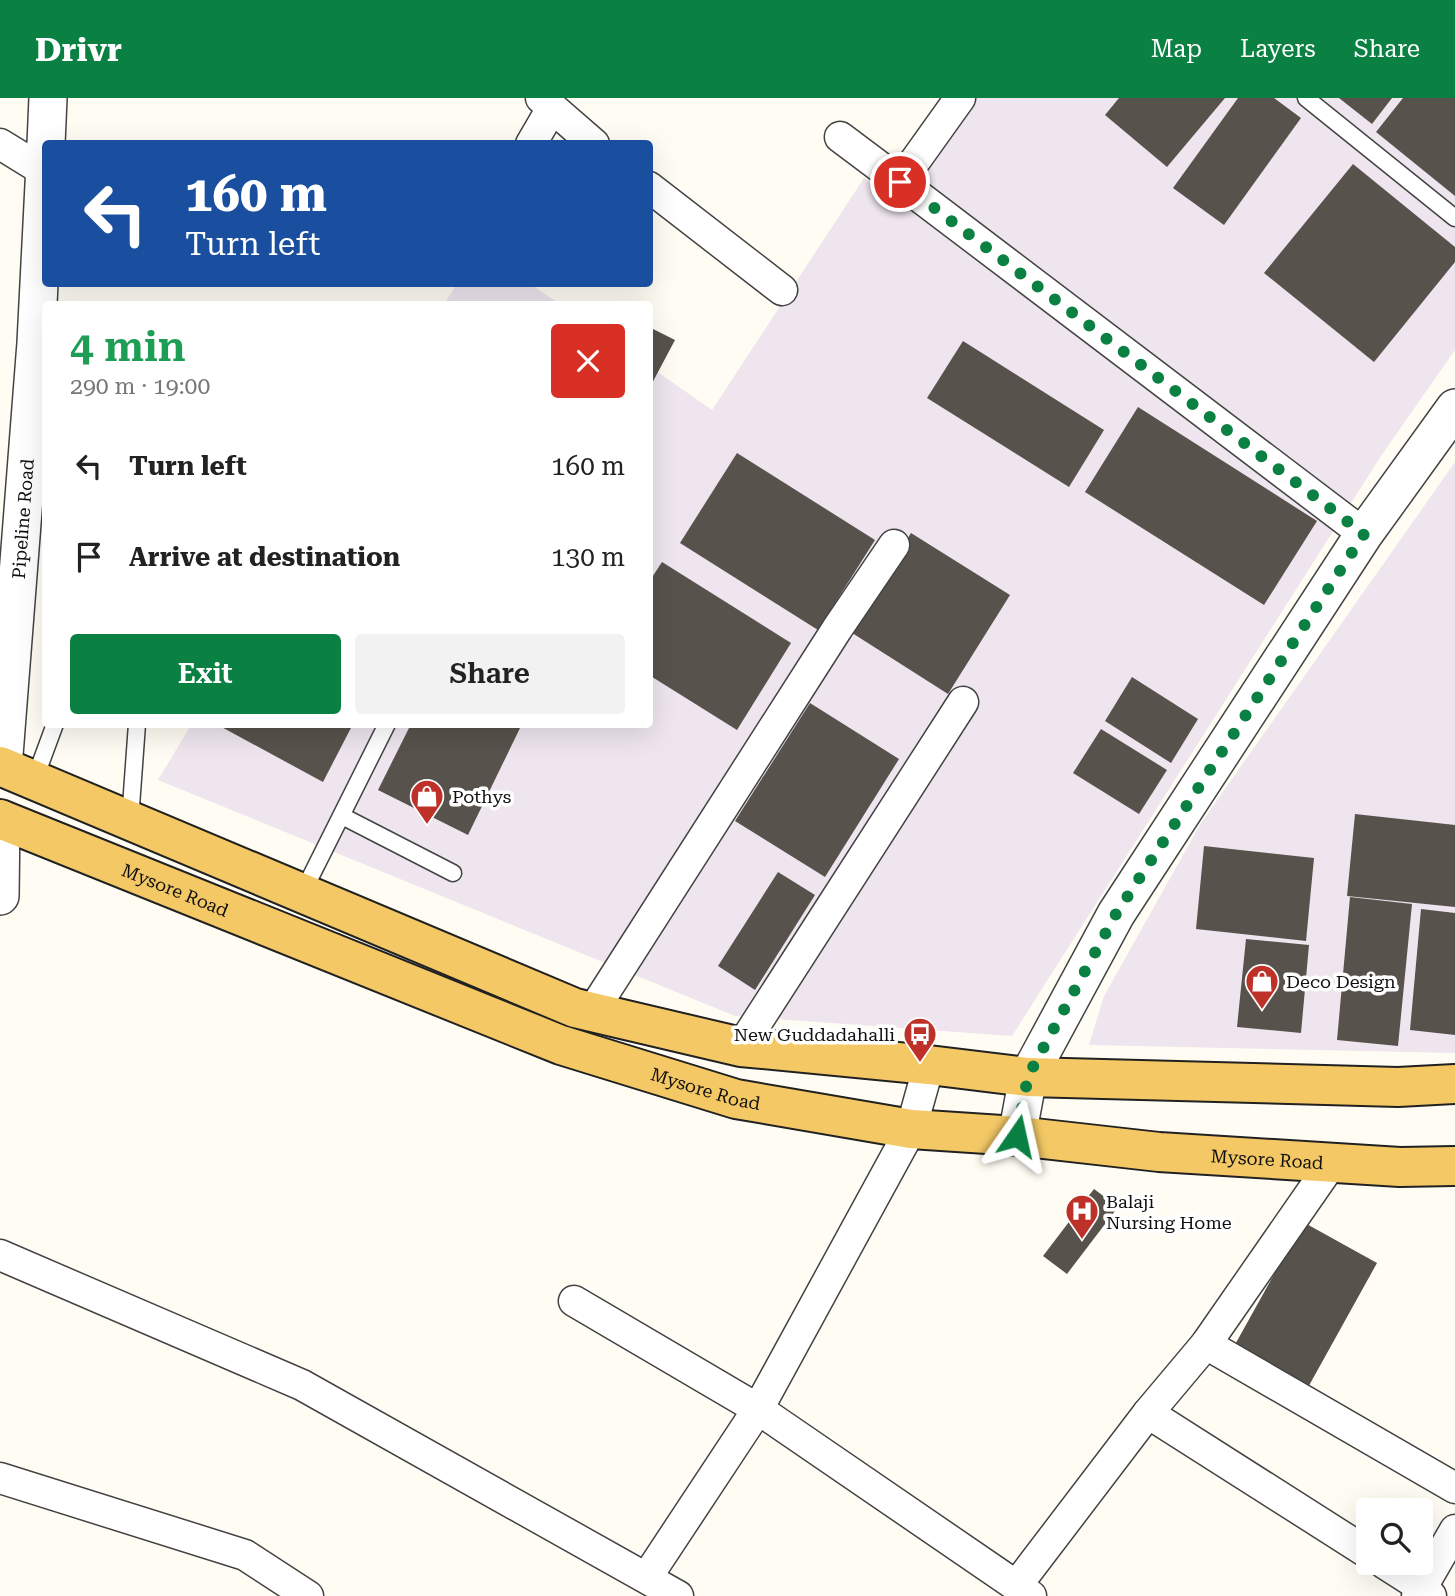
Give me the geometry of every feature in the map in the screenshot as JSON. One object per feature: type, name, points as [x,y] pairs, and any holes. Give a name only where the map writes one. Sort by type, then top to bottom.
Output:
[{"type":"highway","points":[[12,772],[575,1008],[741,1047],[1028,1076],[1398,1087],[1455,1084]]},
{"type":"highway","name":"Mysore Road","points":[[0,819],[561,1045],[736,1099],[911,1129],[1017,1136],[1160,1152],[1331,1164],[1455,1166]]},
{"type":"street","name":"Pipeline Road","points":[[46,140],[48,98]]},
{"type":"street","points":[[900,182],[960,98]]},
{"type":"street","points":[[533,140],[547,103],[589,140]]},
{"type":"street","points":[[840,137],[1364,534]]},
{"type":"street","points":[[0,144],[42,152]]},
{"type":"street","points":[[653,190],[782,290]]},
{"type":"street","name":"Pipeline Road","points":[[12,772],[42,260]]},
{"type":"street","points":[[1017,1136],[1028,1076],[1116,914],[1364,534],[1455,408]]},
{"type":"street","points":[[592,1012],[822,652],[894,545]]},
{"type":"street","points":[[741,1047],[963,702]]},
{"type":"street","points":[[0,819],[0,896]]},
{"type":"street","points":[[648,1577],[758,1409],[911,1129],[929,1065]]},
{"type":"street","points":[[574,1301],[758,1409],[1024,1591],[1148,1413],[1206,1344],[1331,1164]]},
{"type":"street","points":[[0,1255],[302,1385],[678,1596]]},
{"type":"street","points":[[1206,1344],[1455,1488]]},
{"type":"street","points":[[1148,1413],[1356,1545]]},
{"type":"street","points":[[0,1478],[245,1555],[307,1596]]},
{"type":"street","points":[[1400,1575],[1424,1593],[1455,1530]]},
{"type":"lane","points":[[1306,98],[1455,218]]},
{"type":"lane","points":[[12,772],[51,728]]},
{"type":"lane","points":[[130,821],[138,728]]},
{"type":"lane","points":[[302,894],[385,728]]},
{"type":"lane","points":[[342,816],[453,873]]},
{"type":"shaded area","points":[[974,98],[1455,98],[1455,350],[1381,456],[1012,1036],[735,1016],[158,780],[189,728],[653,728],[653,369],[712,410],[864,178],[902,210]]},
{"type":"shaded area","points":[[455,287],[534,287],[556,301],[446,301]]},
{"type":"shaded area","points":[[1455,462],[1455,1053],[1089,1045],[1104,996],[1201,823]]},
{"type":"building","points":[[1119,98],[1225,98],[1167,167],[1105,115]]},
{"type":"building","points":[[1238,98],[1274,98],[1301,118],[1224,225],[1173,188]]},
{"type":"building","points":[[1339,98],[1392,98],[1372,124]]},
{"type":"building","points":[[1403,98],[1455,98],[1455,196],[1376,132]]},
{"type":"building","points":[[1353,164],[1455,247],[1455,262],[1374,362],[1264,273]]},
{"type":"building","points":[[653,329],[675,340],[653,381]]},
{"type":"building","points":[[963,341],[1104,430],[1069,487],[927,398]]},
{"type":"building","points":[[1138,407],[1317,521],[1264,605],[1085,492]]},
{"type":"building","points":[[737,453],[875,540],[818,630],[680,543]]},
{"type":"building","points":[[911,533],[1010,595],[948,694],[849,631]]},
{"type":"building","points":[[662,562],[791,643],[737,730],[653,678],[653,576]]},
{"type":"building","points":[[1132,677],[1198,719],[1171,763],[1105,721]]},
{"type":"building","points":[[810,703],[899,759],[825,877],[735,821]]},
{"type":"building","points":[[223,728],[351,728],[323,782]]},
{"type":"building","points":[[409,728],[520,728],[468,835],[378,790]]},
{"type":"building","points":[[1101,729],[1167,770],[1139,814],[1073,773]]},
{"type":"building","points":[[1355,814],[1455,825],[1455,907],[1347,896]]},
{"type":"building","points":[[1204,846],[1314,858],[1306,941],[1196,929]]},
{"type":"building","points":[[778,872],[815,895],[755,990],[718,966]]},
{"type":"building","points":[[1350,897],[1412,904],[1398,1046],[1337,1040]]},
{"type":"building","points":[[1421,909],[1455,913],[1455,1035],[1410,1030]]},
{"type":"building","points":[[1246,939],[1309,945],[1301,1033],[1237,1027]]},
{"type":"building","points":[[1094,1189],[1118,1207],[1067,1274],[1043,1256]]},
{"type":"building","points":[[1303,1222],[1377,1263],[1306,1391],[1232,1350]]},
{"type":"place","name":"Pothys","points":[[427,826]]},
{"type":"place","name":"Deco Design","points":[[1262,1011]]},
{"type":"place","name":"New Guddadahalli","points":[[920,1064]]},
{"type":"place","name":"Balaji Nursing Home","points":[[1082,1241]]},
{"type":"route","points":[[900,182],[1364,534],[1116,914],[1028,1076],[1017,1136]]}]
